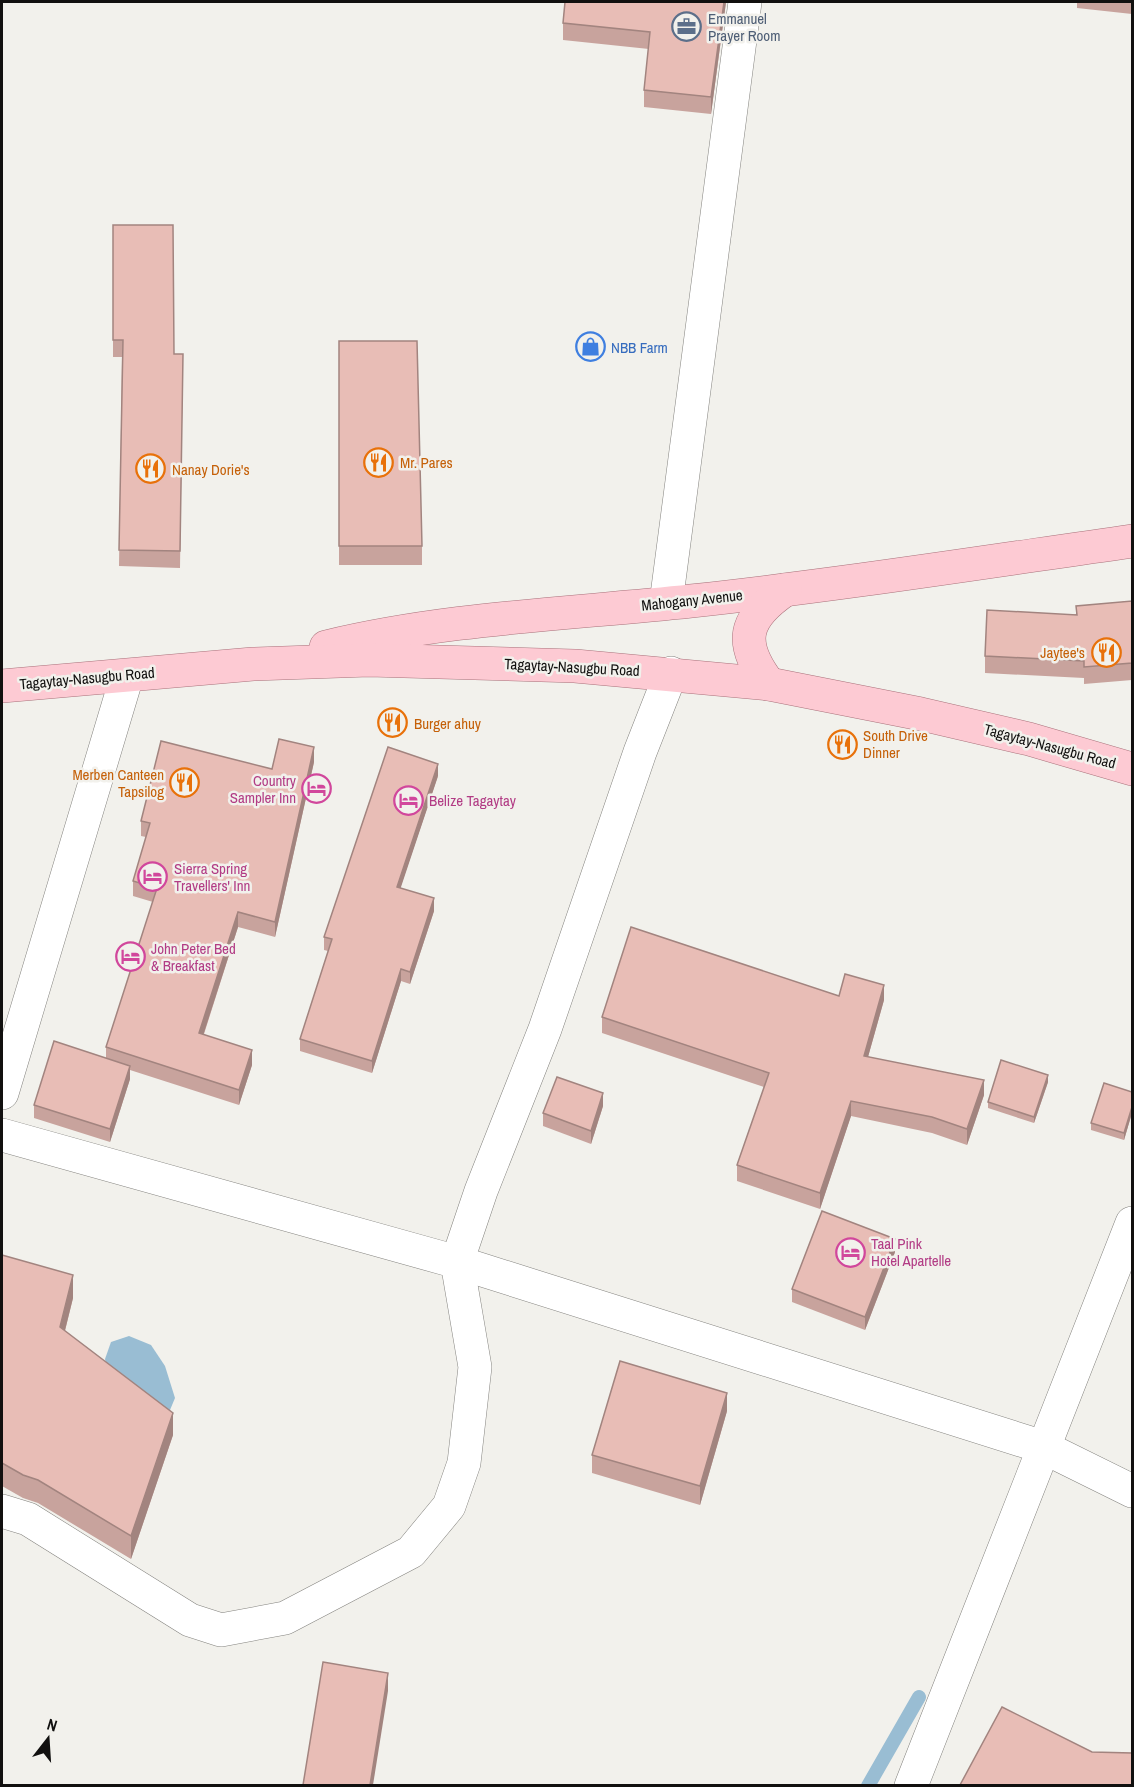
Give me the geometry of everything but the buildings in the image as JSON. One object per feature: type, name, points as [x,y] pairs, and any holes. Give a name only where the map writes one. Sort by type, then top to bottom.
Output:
[{"type":"main road","name":"Mahogany Avenue","points":[[253,664],[358,639],[498,619],[785,590],[1132,541]]},
{"type":"main road","points":[[770,684],[754,664],[748,643],[752,621],[764,605],[785,590]]},
{"type":"main road","name":"Tagaytay-Nasugbu Road","points":[[2,686],[253,664],[369,660],[478,662],[671,673],[770,684],[921,714],[1018,736],[1132,769]]},
{"type":"street","points":[[666,603],[746,2]]},
{"type":"street","points":[[2,1511],[28,1519],[190,1620],[221,1630],[285,1618],[411,1552],[449,1506],[464,1463],[475,1367],[457,1262],[481,1191],[545,1029],[640,752],[671,673]]},
{"type":"street","points":[[2,1093],[127,676]]},
{"type":"street","points":[[2,1135],[457,1262],[1043,1447],[1132,1491]]},
{"type":"street","points":[[911,1785],[1132,1223]]},
{"type":"water","points":[[129,1336],[151,1345],[165,1366],[175,1398],[170,1410],[161,1414],[108,1375],[105,1359],[111,1342]]},
{"type":"waterway","points":[[868,1786],[919,1697]]},
{"type":"place","name":"Emmanuel Prayer Room","points":[[687,27]]},
{"type":"place","name":"NBB Farm","points":[[590,347]]},
{"type":"place","name":"Mr. Pares","points":[[379,462]]},
{"type":"place","name":"Nanay Dorie's","points":[[151,469]]},
{"type":"place","name":"Jaytee's","points":[[1106,652]]},
{"type":"place","name":"Burger ahuy","points":[[393,723]]},
{"type":"place","name":"South Drive Dinner","points":[[842,744]]},
{"type":"place","name":"Merben Canteen Tapsilog","points":[[185,783]]},
{"type":"place","name":"Country Sampler Inn","points":[[317,789]]},
{"type":"place","name":"Belize Tagaytay","points":[[408,800]]},
{"type":"place","name":"Sierra Spring Travellers' Inn","points":[[153,877]]},
{"type":"place","name":"John Peter Bed & Breakfast","points":[[130,957]]},
{"type":"place","name":"Taal Pink Hotel Apartelle","points":[[850,1252]]}]
